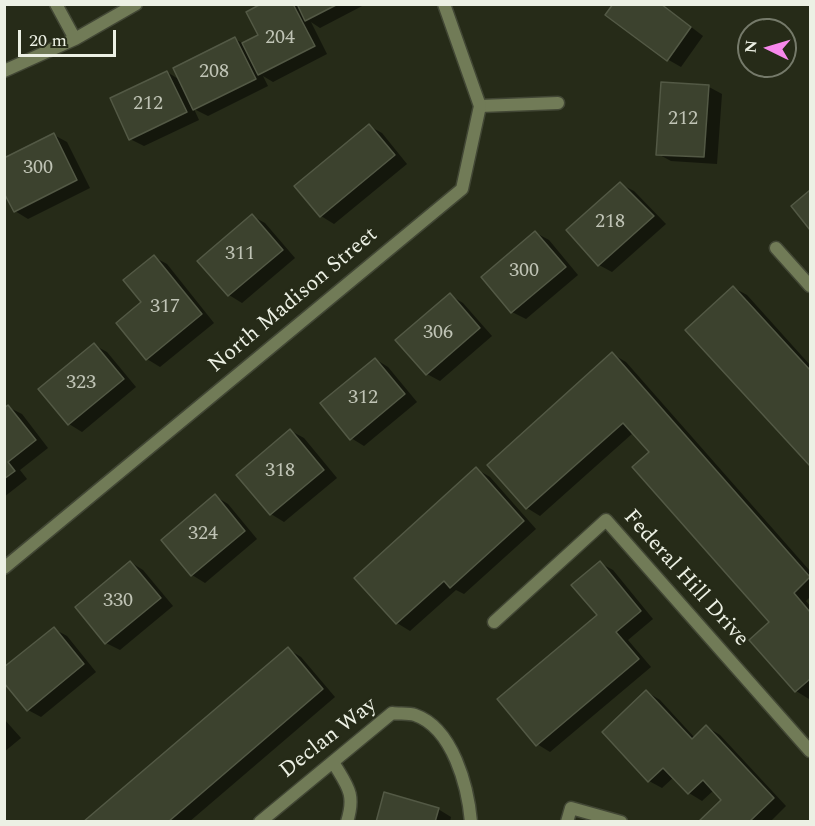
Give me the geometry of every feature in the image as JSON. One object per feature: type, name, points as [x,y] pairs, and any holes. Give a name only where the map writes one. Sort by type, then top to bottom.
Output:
[{"type":"street","points":[[56,4],[75,39]]},
{"type":"street","points":[[4,70],[75,39],[136,4]]},
{"type":"street","points":[[444,4],[480,106],[558,103]]},
{"type":"street","name":"North Madison Street","points":[[4,568],[462,189],[480,106]]},
{"type":"street","points":[[776,248],[810,286]]},
{"type":"street","name":"Federal Hill Drive","points":[[494,622],[606,520],[810,751]]},
{"type":"street","name":"Declan Way","points":[[260,822],[392,713],[416,716],[437,730],[454,754],[469,798],[471,822]]},
{"type":"street","points":[[333,762],[352,794],[353,805],[347,822]]},
{"type":"street","points":[[567,822],[571,808],[621,822]]},
{"type":"building","points":[[261,4],[293,4],[315,46],[258,75],[242,43],[258,35],[246,12]]},
{"type":"building","points":[[297,4],[338,4],[305,21]]},
{"type":"building","points":[[613,4],[661,4],[691,27],[667,61],[605,15]]},
{"type":"building","points":[[235,37],[256,79],[193,110],[173,68]]},
{"type":"building","points":[[167,71],[187,112],[129,140],[110,98]]},
{"type":"building","points":[[661,82],[709,85],[704,157],[656,155]]},
{"type":"building","points":[[369,124],[395,155],[320,217],[294,186]]},
{"type":"building","points":[[54,133],[77,180],[14,212],[4,193],[4,158]]},
{"type":"building","points":[[620,182],[654,216],[598,266],[566,230]]},
{"type":"building","points":[[810,190],[810,230],[791,206]]},
{"type":"building","points":[[252,214],[283,250],[228,296],[197,261]]},
{"type":"building","points":[[535,231],[566,267],[511,313],[481,277]]},
{"type":"building","points":[[154,255],[202,314],[146,360],[116,323],[141,302],[123,280]]},
{"type":"building","points":[[733,286],[810,370],[810,466],[685,330]]},
{"type":"building","points":[[450,293],[480,328],[426,375],[395,340]]},
{"type":"building","points":[[94,343],[124,379],[68,425],[38,389]]},
{"type":"building","points":[[612,352],[810,577],[794,593],[810,612],[810,679],[795,692],[749,640],[769,622],[632,467],[649,452],[623,423],[526,509],[487,465]]},
{"type":"building","points":[[375,358],[405,394],[350,440],[320,403]]},
{"type":"building","points":[[8,405],[36,440],[8,462],[15,471],[4,479],[4,408]]},
{"type":"building","points":[[290,429],[324,470],[270,515],[236,475]]},
{"type":"building","points":[[476,467],[524,521],[450,588],[444,581],[396,624],[354,578]]},
{"type":"building","points":[[215,494],[245,531],[191,576],[161,540]]},
{"type":"building","points":[[130,561],[161,598],[105,644],[75,607]]},
{"type":"building","points":[[600,561],[641,611],[616,632],[639,659],[536,746],[497,699],[597,615],[571,585]]},
{"type":"building","points":[[54,627],[84,664],[27,711],[4,683],[4,667]]},
{"type":"building","points":[[288,647],[323,689],[168,822],[83,822]]},
{"type":"building","points":[[646,690],[692,739],[706,725],[774,798],[749,822],[698,822],[721,800],[703,780],[688,794],[663,768],[648,782],[602,732]]},
{"type":"building","points":[[384,792],[439,808],[435,822],[376,822]]}]
